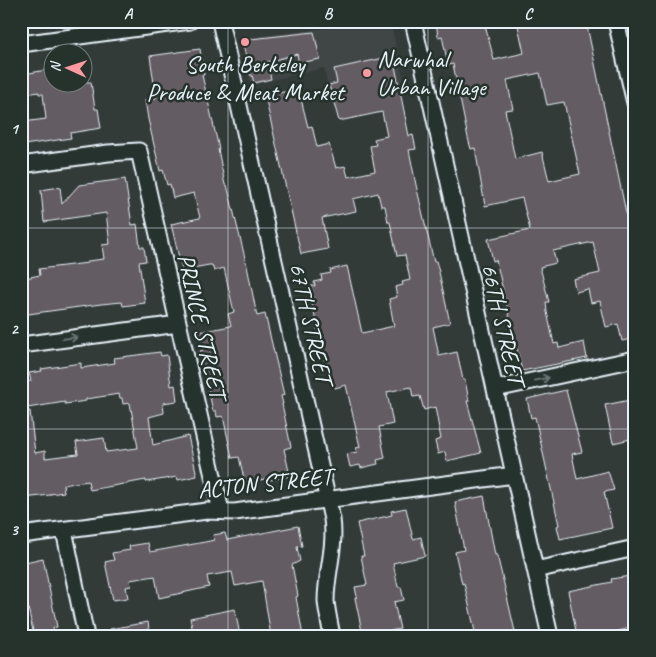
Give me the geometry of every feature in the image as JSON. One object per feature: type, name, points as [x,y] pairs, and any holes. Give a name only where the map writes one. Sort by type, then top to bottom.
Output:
[{"type":"street","points":[[21,44],[114,26],[190,21]]},
{"type":"street","name":"67TH STREET","points":[[220,21],[333,530],[333,549],[326,602],[332,636]]},
{"type":"street","name":"66TH STREET","points":[[413,21],[550,636]]},
{"type":"street","points":[[616,21],[635,103]]},
{"type":"street","name":"PRINCE STREET","points":[[21,165],[108,153],[139,151],[221,511]]},
{"type":"street","points":[[21,345],[178,324]]},
{"type":"street","points":[[495,389],[635,359]]},
{"type":"street","name":"ACTON STREET","points":[[21,535],[207,511],[235,512],[514,475]]},
{"type":"street","points":[[64,530],[86,636]]},
{"type":"street","points":[[535,570],[635,548]]},
{"type":"shaded area","points":[[390,21],[406,89],[332,105],[324,68],[251,85],[241,38]]},
{"type":"building","points":[[436,21],[484,21],[494,60],[524,53],[517,21],[586,21],[635,256],[635,338],[622,341],[618,324],[606,327],[600,301],[591,303],[588,289],[576,292],[573,279],[600,273],[593,242],[553,251],[556,263],[540,267],[549,302],[546,302],[547,312],[554,344],[558,343],[559,348],[584,342],[587,358],[522,371],[496,260],[493,261],[488,239],[530,230],[522,198],[485,206],[475,148],[471,149],[468,138],[453,64],[448,65],[442,36],[438,37]],"holes":[[[540,73],[547,105],[564,102],[580,174],[549,181],[542,152],[515,159],[505,110],[513,109],[507,80]]]},
{"type":"building","points":[[314,32],[320,59],[299,63],[297,54],[267,62],[271,79],[254,83],[252,75],[250,75],[242,40]]},
{"type":"building","points":[[200,49],[204,75],[202,75],[225,185],[227,185],[247,266],[257,316],[265,314],[284,395],[281,396],[282,404],[291,447],[284,449],[290,476],[270,480],[270,478],[245,483],[239,457],[232,458],[223,416],[217,417],[216,411],[213,411],[200,351],[203,350],[199,332],[231,326],[228,314],[234,312],[224,268],[214,271],[212,265],[209,265],[182,270],[171,224],[200,218],[194,193],[173,198],[170,184],[167,185],[163,170],[160,171],[148,119],[145,100],[156,98],[150,56]]},
{"type":"building","points":[[393,56],[409,136],[413,135],[416,149],[409,150],[416,185],[434,262],[436,261],[439,272],[450,323],[433,327],[439,356],[457,352],[463,380],[465,380],[469,401],[467,401],[481,453],[447,461],[445,452],[438,454],[435,441],[441,439],[435,407],[424,410],[420,396],[413,397],[411,387],[387,392],[393,424],[379,427],[385,458],[377,460],[378,464],[361,468],[360,465],[350,467],[347,454],[357,452],[356,448],[360,447],[346,385],[335,388],[334,382],[331,383],[327,360],[324,360],[312,303],[315,302],[311,286],[315,286],[314,282],[322,280],[321,275],[331,273],[330,270],[347,266],[362,333],[394,326],[389,299],[397,297],[395,287],[403,285],[402,282],[410,280],[405,255],[397,256],[390,222],[388,222],[385,206],[381,206],[378,193],[353,199],[356,211],[322,218],[328,249],[301,254],[265,96],[293,90],[294,96],[300,95],[308,127],[312,126],[317,147],[329,144],[336,168],[345,166],[348,177],[375,171],[370,146],[376,145],[374,139],[387,136],[382,112],[339,121],[329,85],[337,83],[334,69]]},
{"type":"building","points":[[42,71],[42,92],[92,92],[92,89],[95,109],[98,109],[101,128],[70,133],[71,138],[24,145],[23,122],[46,119],[43,94],[39,94],[39,92],[26,94],[25,91],[21,92],[21,79],[24,78],[24,74]]},
{"type":"building","points":[[125,179],[132,225],[137,224],[140,247],[144,247],[146,261],[139,262],[145,303],[123,306],[122,302],[101,304],[21,315],[21,279],[40,275],[39,269],[88,263],[88,261],[104,259],[102,245],[110,244],[106,213],[44,222],[41,190],[60,187],[62,204],[79,185]]},
{"type":"building","points":[[160,352],[161,356],[167,355],[171,386],[175,385],[177,401],[163,403],[164,413],[149,417],[153,445],[188,436],[197,476],[178,480],[177,477],[146,482],[146,480],[90,490],[88,481],[63,485],[64,492],[24,498],[21,473],[21,412],[30,411],[35,453],[45,451],[45,458],[78,454],[76,442],[104,438],[106,452],[138,448],[130,403],[123,404],[119,394],[86,399],[86,401],[65,404],[65,402],[21,409],[21,382],[31,381],[29,373],[42,371],[41,369],[81,363],[81,368],[115,363],[114,358]]},
{"type":"building","points":[[566,390],[582,452],[572,454],[577,479],[608,471],[614,490],[604,492],[612,528],[560,539],[557,526],[559,525],[535,417],[531,418],[527,399]]},
{"type":"building","points":[[635,399],[635,438],[613,443],[605,405]]},
{"type":"building","points":[[484,496],[495,555],[497,555],[516,636],[476,636],[464,583],[462,584],[455,552],[464,550],[455,502]]},
{"type":"building","points":[[406,508],[413,539],[421,537],[425,556],[393,563],[398,587],[401,587],[404,600],[394,602],[400,629],[363,636],[355,598],[357,597],[355,587],[367,585],[361,556],[364,556],[357,523],[392,515],[391,511]]},
{"type":"building","points":[[298,526],[302,546],[297,547],[300,561],[292,565],[303,636],[271,636],[262,581],[235,586],[232,572],[207,576],[209,587],[159,598],[155,576],[130,580],[131,586],[126,587],[128,598],[113,600],[105,562],[114,560],[112,553],[130,550],[129,546],[148,543],[150,552],[214,540],[213,535],[225,533],[227,540]]},
{"type":"building","points":[[43,558],[57,627],[53,628],[55,636],[34,636],[21,574],[21,563]]},
{"type":"building","points":[[630,576],[635,600],[635,627],[618,631],[619,636],[577,636],[568,591],[612,582],[611,579]]},
{"type":"building","points":[[235,609],[240,636],[227,636],[226,632],[208,636],[197,636],[196,631],[193,632],[190,618]]},
{"type":"building","points":[[148,622],[150,636],[111,636],[110,629]]},
{"type":"place","name":"South Berkeley Produce & Meat Market","points":[[245,42]]},
{"type":"place","name":"Narwhal Urban Village","points":[[367,73]]}]
